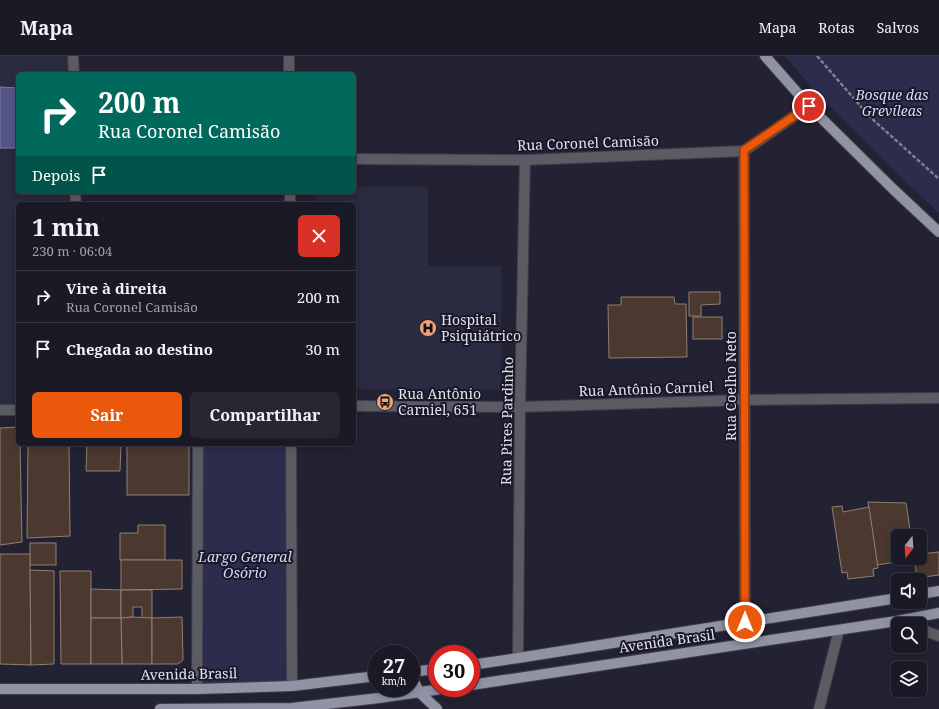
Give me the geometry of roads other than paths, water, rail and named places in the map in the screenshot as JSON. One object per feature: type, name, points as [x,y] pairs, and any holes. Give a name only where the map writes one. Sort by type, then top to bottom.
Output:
[{"type":"main road","points":[[765,56],[809,106],[939,232]]},
{"type":"main road","points":[[927,593],[939,591]]},
{"type":"main road","name":"Avenida Brasil","points":[[480,664],[891,599]]},
{"type":"main road","name":"Avenida Brasil","points":[[926,617],[939,614]]},
{"type":"main road","name":"Avenida Brasil","points":[[480,684],[840,630],[891,624]]},
{"type":"main road","name":"Avenida Brasil","points":[[0,689],[197,689],[292,686],[368,677]]},
{"type":"main road","points":[[420,693],[436,709]]},
{"type":"main road","points":[[160,709],[292,708],[382,697]]},
{"type":"main road","points":[[345,702],[357,709]]},
{"type":"street","points":[[74,56],[74,72]]},
{"type":"street","points":[[289,56],[289,72]]},
{"type":"street","points":[[744,150],[809,106]]},
{"type":"street","name":"Rua Coronel Camisão","points":[[356,159],[525,160],[744,150]]},
{"type":"street","name":"Rua Coelho Neto","points":[[744,150],[745,622]]},
{"type":"street","name":"Rua Pires Pardinho","points":[[518,658],[520,407],[525,160]]},
{"type":"street","name":"Rua Antônio Carniel","points":[[356,406],[520,407],[745,400],[939,398]]},
{"type":"street","points":[[0,410],[16,410]]},
{"type":"street","points":[[197,689],[198,446]]},
{"type":"street","points":[[291,446],[292,686]]},
{"type":"street","points":[[819,709],[840,630]]},
{"type":"street","points":[[927,632],[939,636]]},
{"type":"water","points":[[0,87],[16,88],[16,148],[0,148]]},
{"type":"place","name":"Hospital Psiquiátrico","points":[[428,328]]},
{"type":"place","name":"Rua Antônio Carniel, 651","points":[[385,402]]},
{"type":"park label","name":"Bosque das Grevíleas","points":[[892,104]]},
{"type":"park label","name":"Largo General Osório","points":[[245,566]]}]
